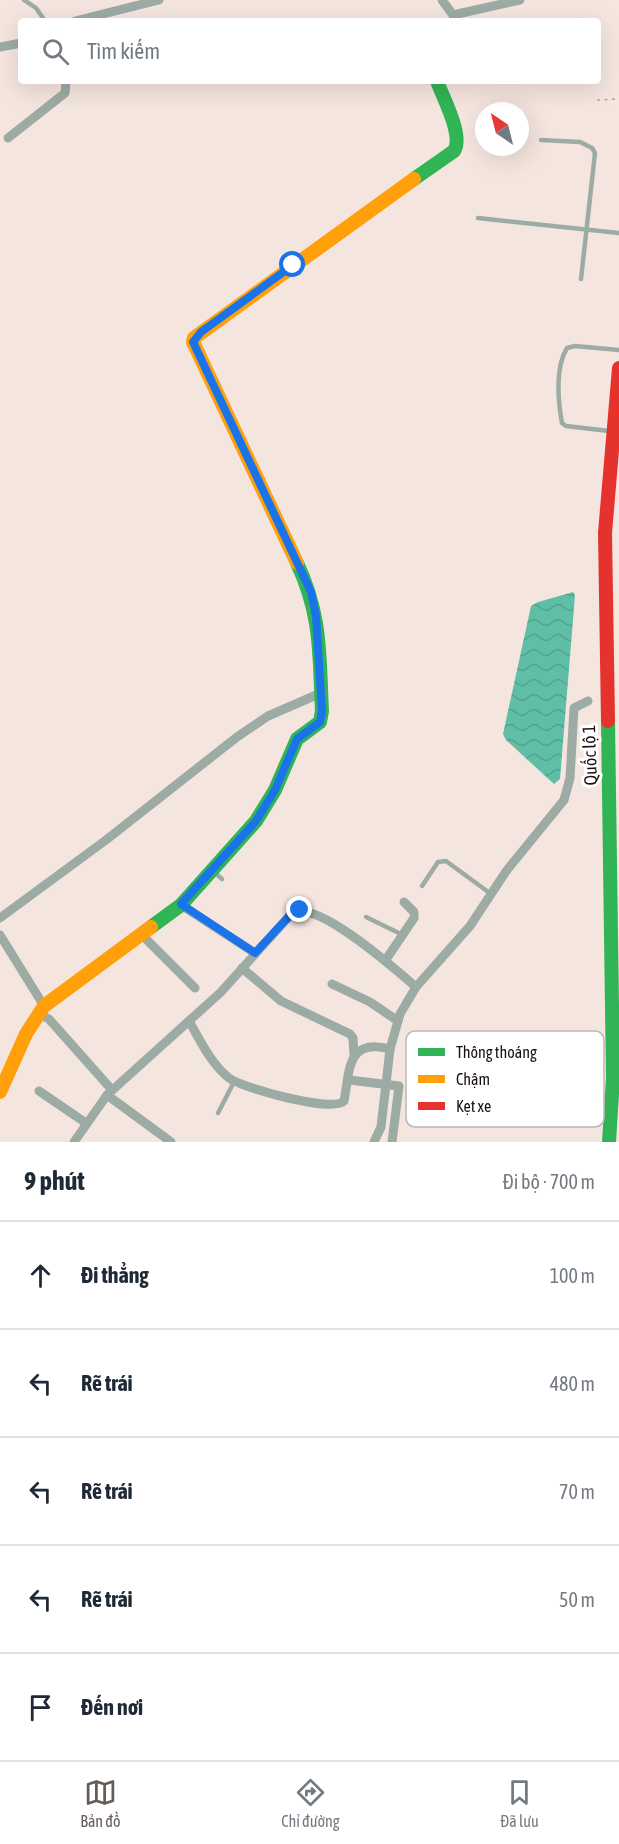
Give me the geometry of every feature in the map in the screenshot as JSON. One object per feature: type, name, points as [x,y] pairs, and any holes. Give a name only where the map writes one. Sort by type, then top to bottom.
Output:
[{"type":"main road","points":[[0,1092],[41,1010],[142,935],[217,875],[275,790],[297,739],[320,722],[322,711],[316,616],[311,592],[193,342],[194,338],[225,314],[454,151],[458,145],[457,134],[437,84]]},
{"type":"main road","name":"Quốc lộ 1","points":[[609,1142],[613,1066],[605,533],[619,368]]},
{"type":"street","points":[[87,18],[159,0]]},
{"type":"street","points":[[442,0],[453,15],[519,0]]},
{"type":"street","points":[[0,47],[18,44]]},
{"type":"street","points":[[9,138],[65,93],[66,84]]},
{"type":"street","points":[[0,918],[237,737],[268,716],[321,693]]},
{"type":"street","points":[[374,1142],[381,1127],[390,1050],[398,1021],[416,987],[470,926],[491,894],[564,800],[570,778],[574,708],[588,701]]},
{"type":"street","points":[[385,961],[414,918],[414,912],[404,902]]},
{"type":"street","points":[[181,904],[255,953]]},
{"type":"street","points":[[74,1142],[86,1122],[109,1093],[221,992],[293,912],[300,910],[351,933],[416,987]]},
{"type":"street","points":[[0,935],[41,1010],[109,1093],[171,1142]]},
{"type":"street","points":[[142,935],[195,988]]},
{"type":"street","points":[[189,1021],[216,1066],[234,1082],[324,1106],[339,1106],[344,1101],[349,1080],[348,1070],[354,1055],[351,1034],[281,1001],[242,968]]},
{"type":"street","points":[[332,984],[370,1002],[398,1021]]},
{"type":"street","points":[[354,1055],[369,1047],[390,1050]]},
{"type":"street","points":[[349,1080],[399,1086],[392,1142]]},
{"type":"street","points":[[39,1091],[86,1122]]},
{"type":"lane","points":[[24,0],[36,8],[43,18]]},
{"type":"lane","points":[[541,140],[580,142],[592,148],[595,153],[581,279]]},
{"type":"lane","points":[[478,218],[619,233]]},
{"type":"lane","points":[[612,432],[566,426],[562,423],[559,410],[562,356],[567,348],[575,345],[619,350]]},
{"type":"lane","points":[[422,886],[438,862],[446,861],[491,894]]},
{"type":"lane","points":[[366,917],[403,936]]},
{"type":"lane","points":[[218,1113],[234,1082]]},
{"type":"path","points":[[597,100],[619,99]]},
{"type":"water","points":[[573,592],[575,595],[560,779],[554,784],[506,740],[503,734],[531,606]]},
{"type":"traffic: fast","points":[[414,179],[454,151],[456,144],[455,127],[438,84]]},
{"type":"traffic: fast","points":[[151,927],[181,905],[256,821],[275,790],[297,739],[320,722],[322,711],[318,636],[311,601],[297,563]]},
{"type":"traffic: fast","points":[[608,721],[613,1078],[609,1142]]},
{"type":"traffic: slow","points":[[297,563],[193,342],[194,338],[414,179]]},
{"type":"traffic: slow","points":[[0,1092],[26,1034],[44,1006],[151,927]]},
{"type":"traffic: jam","points":[[608,721],[605,533],[619,368]]},
{"type":"route","points":[[293,265],[201,332],[193,342],[311,592],[316,616],[322,711],[320,722],[303,732],[297,739],[275,790],[256,821],[181,904],[255,953],[293,912],[300,910]]}]
